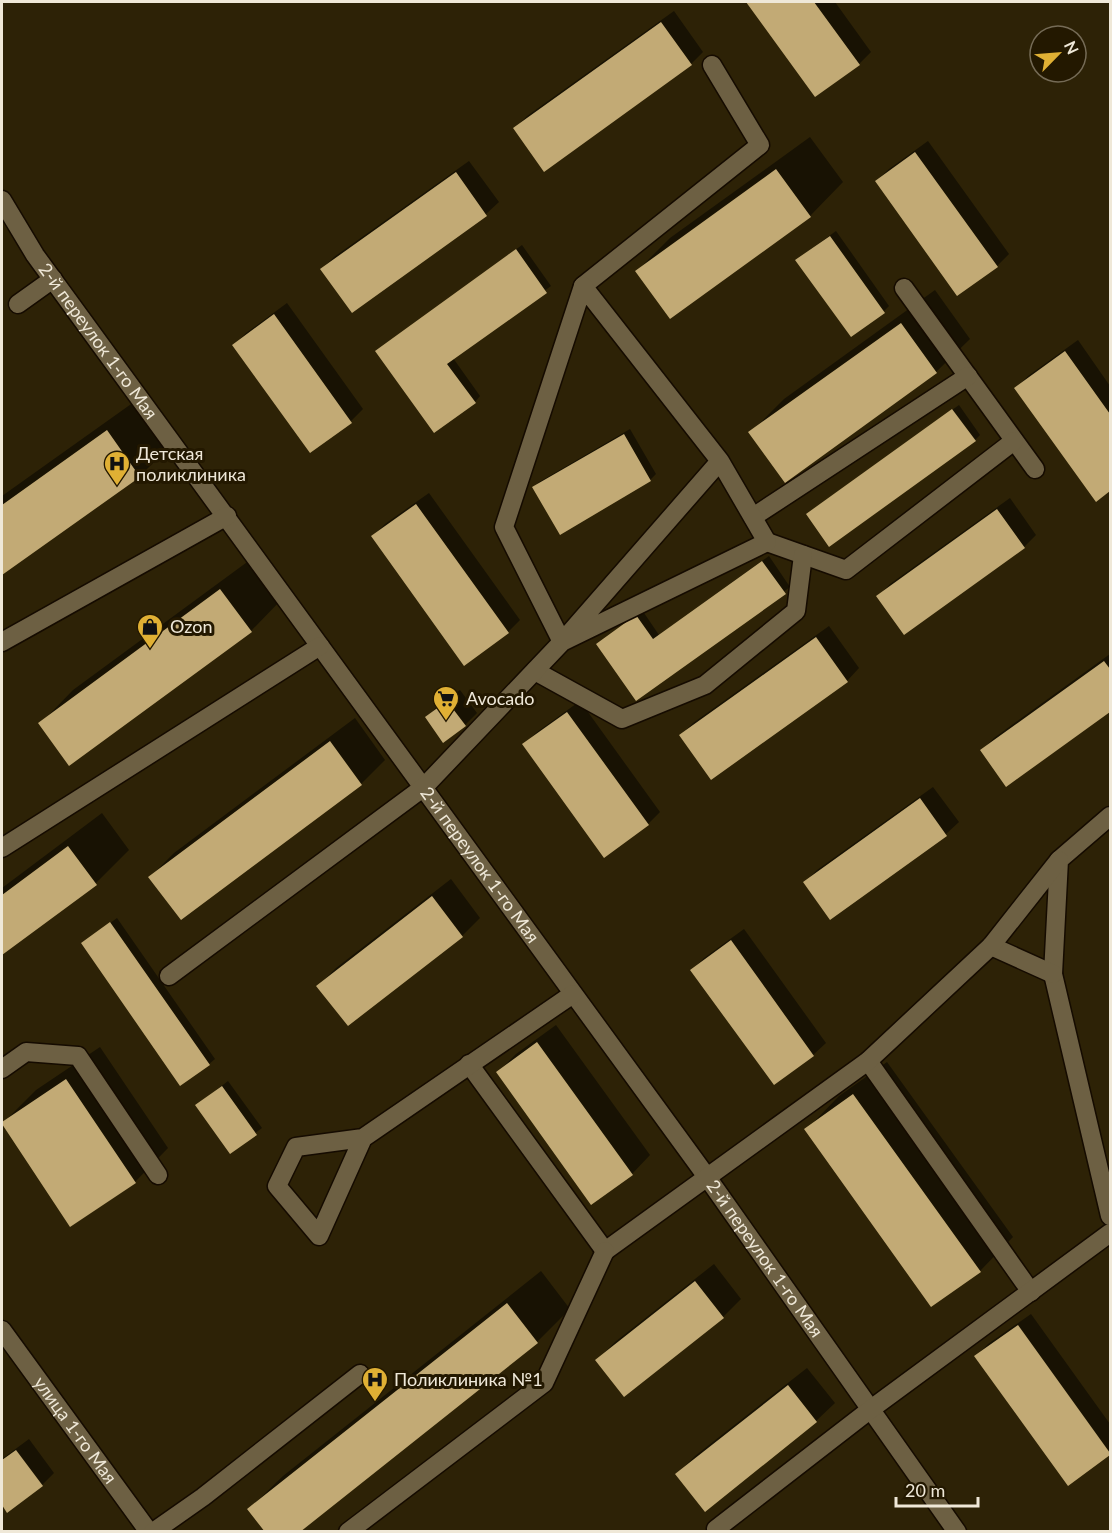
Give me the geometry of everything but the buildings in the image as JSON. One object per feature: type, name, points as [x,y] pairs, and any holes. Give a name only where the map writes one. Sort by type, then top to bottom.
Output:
[{"type":"street","points":[[562,642],[504,527],[584,286],[760,145],[712,65]]},
{"type":"street","name":"2-й переулок 1-го Мая","points":[[2,201],[35,255],[707,1177],[957,1532]]},
{"type":"street","points":[[18,304],[53,279]]},
{"type":"street","points":[[584,286],[720,461],[767,542],[803,555],[846,570],[1014,441]]},
{"type":"street","points":[[904,288],[1035,470]]},
{"type":"street","points":[[753,518],[968,376]]},
{"type":"street","points":[[169,976],[424,787],[562,642],[720,461]]},
{"type":"street","points":[[2,642],[227,516]]},
{"type":"street","points":[[562,642],[767,542]]},
{"type":"street","points":[[534,671],[622,719],[705,685],[795,611],[803,555]]},
{"type":"street","points":[[2,848],[320,646]]},
{"type":"street","points":[[348,1532],[369,1525],[544,1383],[605,1251],[868,1061],[992,946],[1059,860],[1110,816]]},
{"type":"street","points":[[1059,860],[1053,974],[1106,1178],[1110,1216]]},
{"type":"street","points":[[992,946],[1053,974]]},
{"type":"street","points":[[363,1138],[320,1236],[277,1186],[296,1147],[363,1138],[573,994]]},
{"type":"street","points":[[2,1069],[26,1052],[78,1056],[158,1175]]},
{"type":"street","points":[[868,1061],[1031,1292]]},
{"type":"street","points":[[469,1064],[605,1251]]},
{"type":"street","points":[[716,1529],[871,1409],[1110,1233]]},
{"type":"street","name":"улица 1-го Мая","points":[[2,1330],[151,1532]]},
{"type":"street","points":[[151,1532],[203,1497],[360,1374]]},
{"type":"place","name":"Детская поликлиника","points":[[117,487]]},
{"type":"place","name":"Ozon","points":[[150,650]]},
{"type":"place","name":"Avocado","points":[[446,722]]},
{"type":"place","name":"Поликлиника №1","points":[[375,1403]]}]
